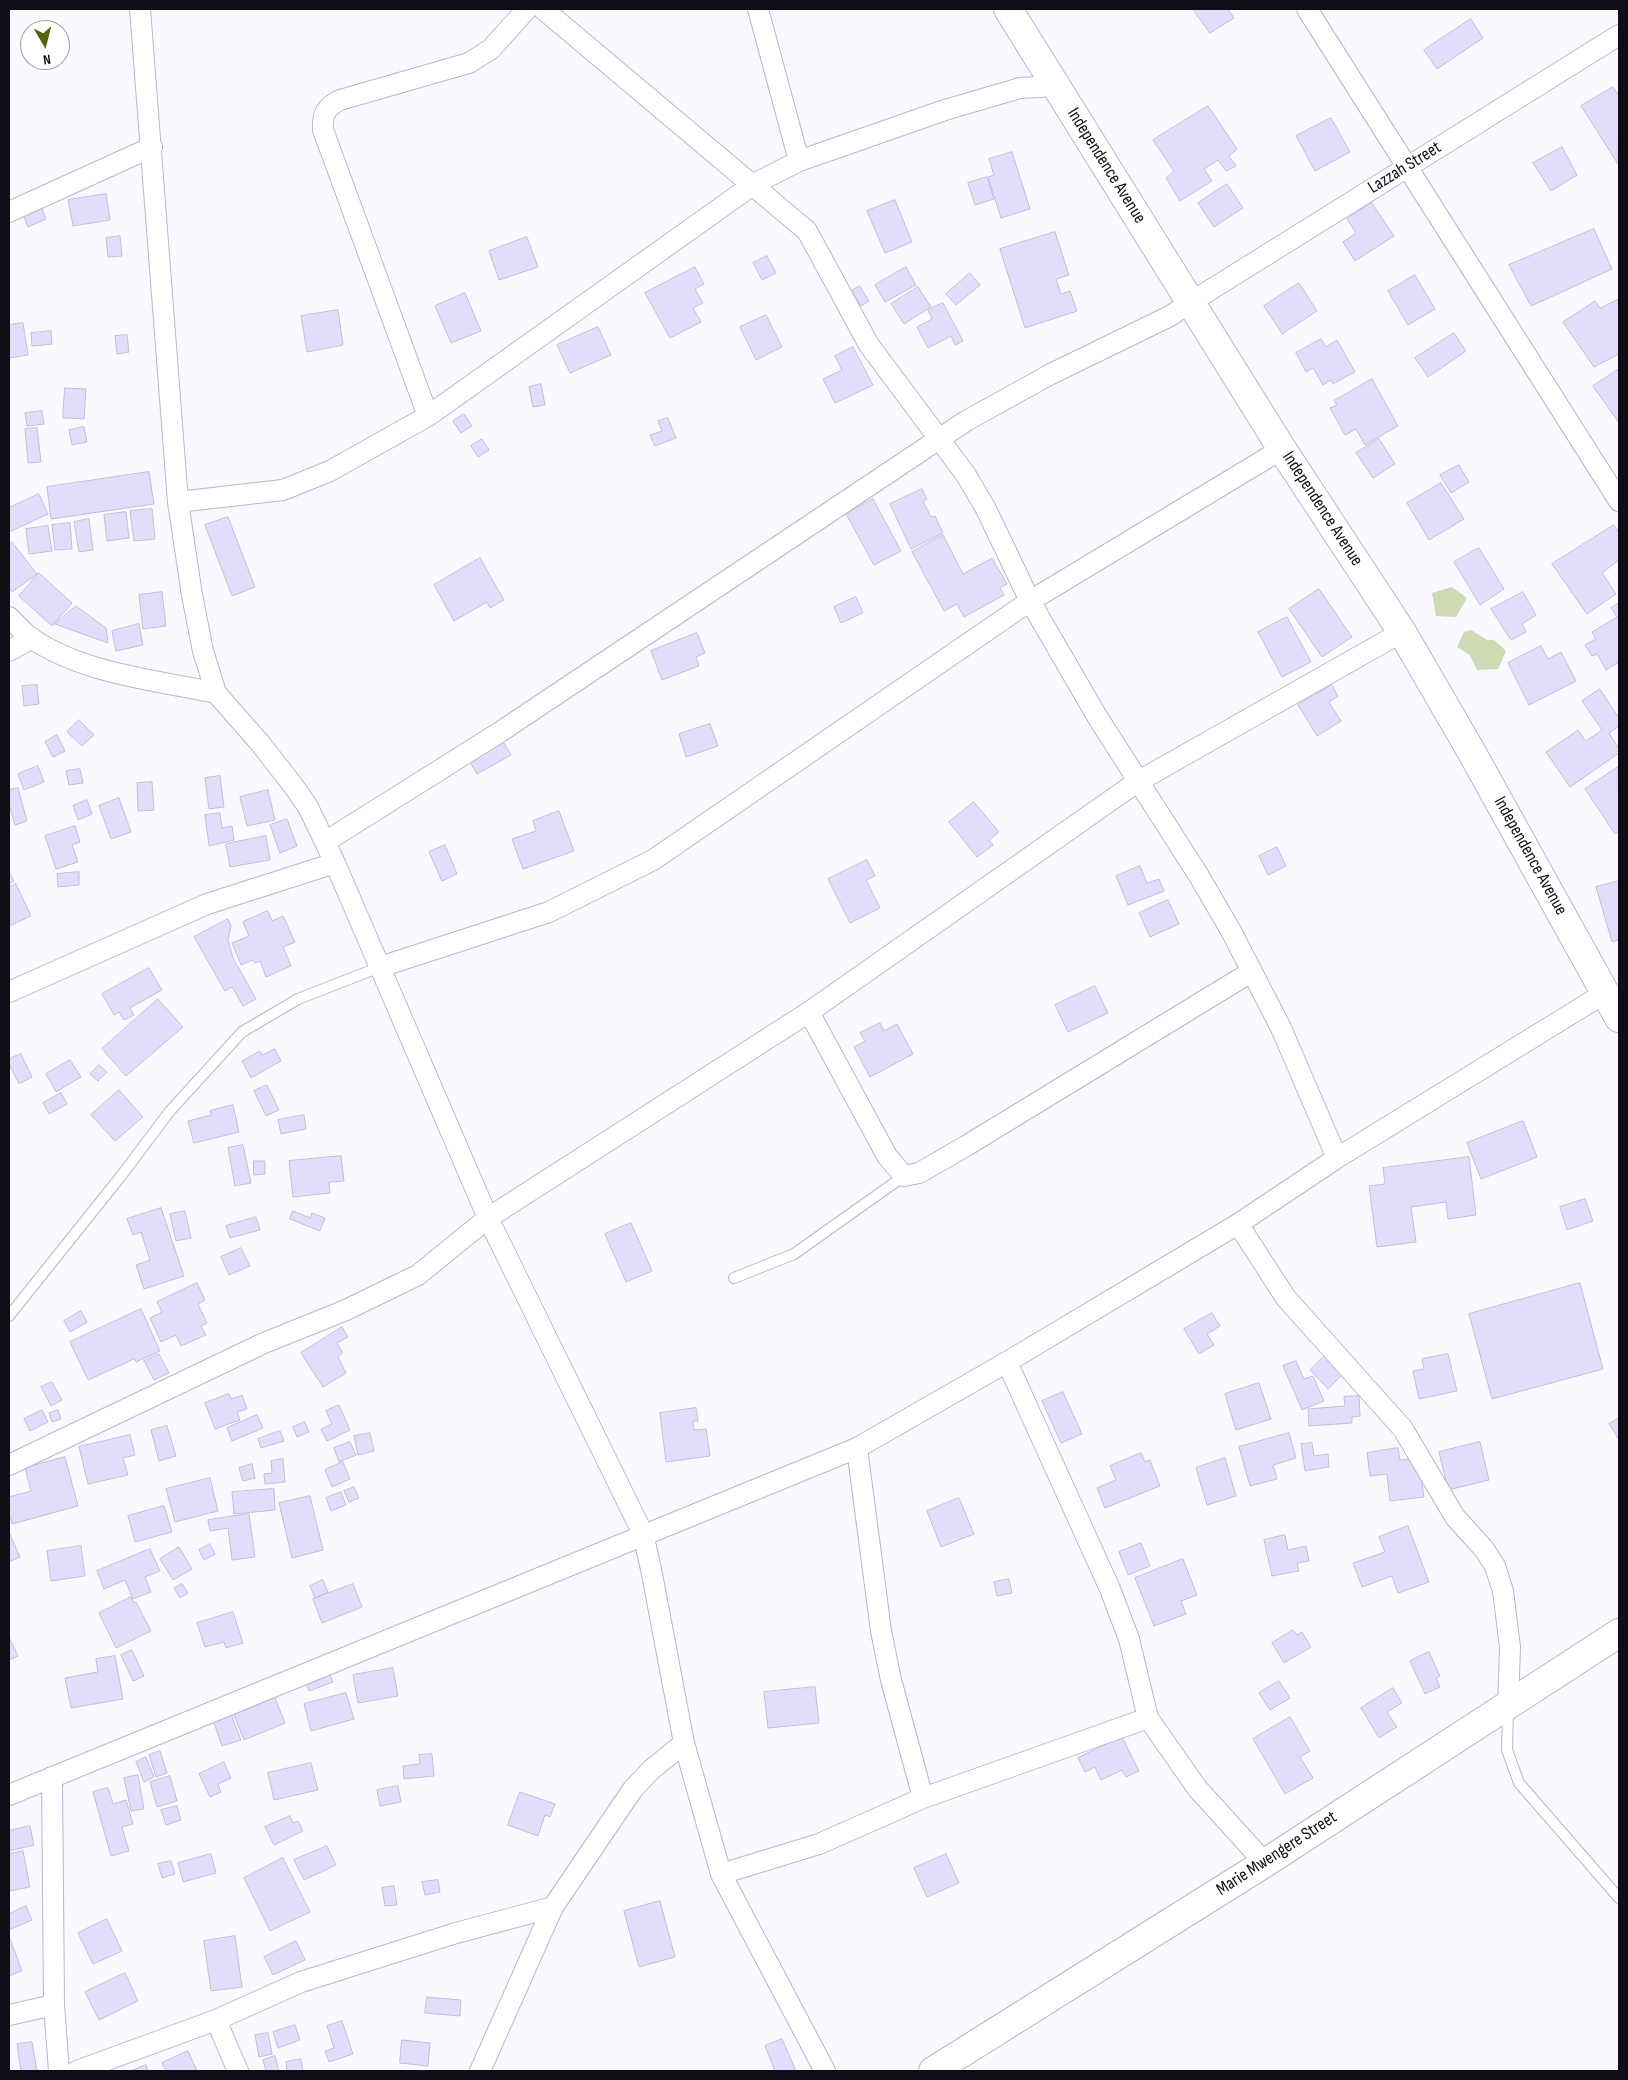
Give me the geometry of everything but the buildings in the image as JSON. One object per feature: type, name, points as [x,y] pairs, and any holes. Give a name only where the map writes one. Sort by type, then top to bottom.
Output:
[{"type":"street","points":[[140,9],[178,502],[196,621],[210,677],[216,693],[260,743],[308,807],[335,863],[488,1218],[643,1534],[684,1743],[721,1874],[825,2071]]},
{"type":"street","points":[[428,416],[323,130],[322,119],[330,105],[340,100],[474,60],[490,49],[528,9]]},
{"type":"street","points":[[543,9],[754,184],[807,231],[869,345],[966,475],[986,509],[1030,601],[1137,782],[1199,876],[1232,931],[1251,972],[1281,1028],[1337,1158]]},
{"type":"street","points":[[758,9],[799,161]]},
{"type":"street","name":"Independence Avenue","points":[[1008,9],[1282,449],[1402,632],[1480,767],[1619,1018]]},
{"type":"street","points":[[1306,9],[1619,501]]},
{"type":"street","name":"Lazzah Street","points":[[325,842],[500,732],[939,438],[992,406],[1074,362],[1170,316],[1619,35]]},
{"type":"street","points":[[178,502],[283,490],[330,471],[428,416],[754,184],[799,161],[945,110],[1020,88],[1056,86]]},
{"type":"street","points":[[9,212],[152,147]]},
{"type":"street","points":[[380,968],[549,912],[653,860],[1030,601],[1282,449]]},
{"type":"street","points":[[9,617],[32,638],[69,658],[99,668],[216,693]]},
{"type":"street","points":[[9,1465],[255,1347],[346,1310],[418,1275],[488,1218],[809,1012],[1137,782],[1402,632]]},
{"type":"street","points":[[9,652],[32,638]]},
{"type":"street","points":[[9,992],[207,904],[335,863]]},
{"type":"street","points":[[809,1012],[887,1156],[904,1176],[919,1173],[958,1151],[1251,972]]},
{"type":"street","points":[[9,1795],[857,1448],[1007,1362],[1238,1224],[1337,1158],[1605,993]]},
{"type":"street","points":[[1238,1224],[1286,1298],[1324,1343],[1384,1404],[1403,1428],[1455,1517],[1484,1550],[1495,1566],[1502,1591],[1510,1647],[1508,1706]]},
{"type":"street","points":[[1007,1362],[1110,1589],[1129,1639],[1148,1718],[1197,1788],[1265,1863]]},
{"type":"street","points":[[857,1448],[884,1647],[923,1798]]},
{"type":"street","name":"Marie Mwengere Street","points":[[949,2067],[1619,1633]]},
{"type":"street","points":[[721,1874],[819,1844],[923,1798],[1148,1718]]},
{"type":"street","points":[[480,2071],[553,1908],[633,1789],[651,1770],[684,1743]]},
{"type":"street","points":[[52,1777],[54,2005],[59,2071]]},
{"type":"street","points":[[77,2071],[216,2020],[301,1982],[456,1933],[553,1908]]},
{"type":"street","points":[[9,2015],[54,2005]]},
{"type":"street","points":[[216,2020],[238,2071]]},
{"type":"lane","points":[[9,1316],[121,1176],[170,1111],[242,1032],[298,998],[380,968]]},
{"type":"lane","points":[[734,1278],[794,1254],[904,1176]]},
{"type":"lane","points":[[1508,1706],[1507,1750],[1519,1783],[1619,1898]]},
{"type":"green space","points":[[1452,587],[1467,598],[1456,617],[1436,616],[1432,593]]},
{"type":"green space","points":[[1471,630],[1487,640],[1494,640],[1506,651],[1498,669],[1477,670],[1470,655],[1457,647],[1464,632]]}]
